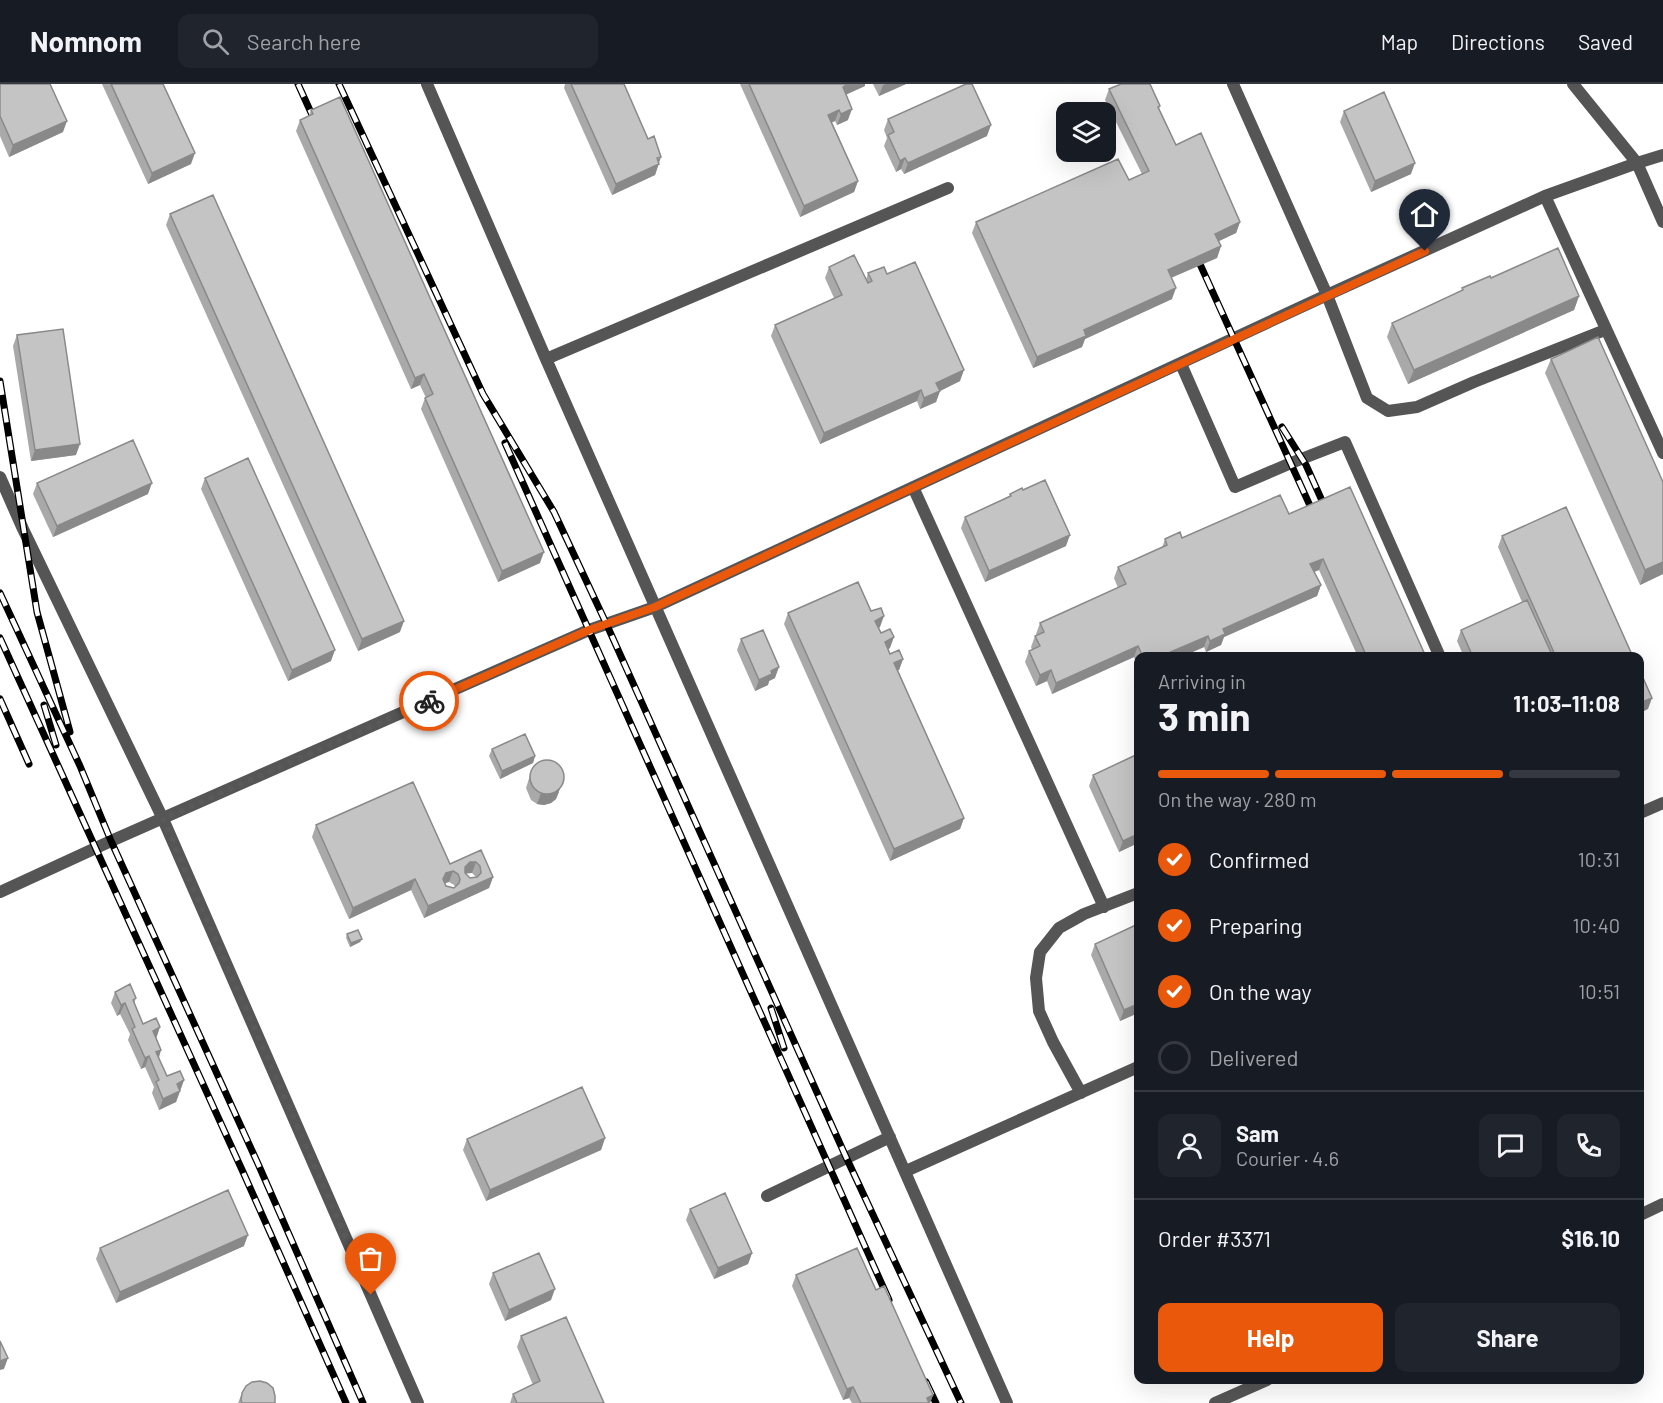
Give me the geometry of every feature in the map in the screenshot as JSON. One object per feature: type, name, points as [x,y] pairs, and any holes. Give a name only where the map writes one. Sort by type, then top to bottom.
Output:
[{"type":"lane","points":[[427,84],[655,607],[1007,1403]]},
{"type":"lane","points":[[1233,84],[1327,295],[1367,398],[1388,411],[1417,407],[1605,330]]},
{"type":"lane","points":[[1573,84],[1637,163],[1663,222]]},
{"type":"lane","points":[[0,892],[589,630],[655,607],[1545,196],[1663,155]]},
{"type":"lane","points":[[546,359],[948,188]]},
{"type":"lane","points":[[1545,196],[1663,453]]},
{"type":"lane","points":[[1181,364],[1235,487],[1345,442],[1438,652]]},
{"type":"lane","points":[[0,477],[163,819],[418,1403]]},
{"type":"lane","points":[[913,487],[1104,907]]},
{"type":"lane","points":[[1644,811],[1663,804]]},
{"type":"lane","points":[[1081,1093],[1039,1011],[1036,978],[1040,952],[1059,928],[1084,914],[1134,895]]},
{"type":"lane","points":[[906,1171],[1134,1069]]},
{"type":"lane","points":[[767,1196],[890,1137]]},
{"type":"lane","points":[[1644,1213],[1663,1204]]},
{"type":"lane","points":[[1215,1403],[1258,1384]]},
{"type":"building","points":[[0,84],[50,84],[67,121],[13,145],[0,116]]},
{"type":"building","points":[[111,84],[163,84],[195,153],[152,173]]},
{"type":"building","points":[[571,84],[624,84],[648,139],[654,136],[661,157],[657,158],[659,164],[616,184]]},
{"type":"building","points":[[749,84],[848,84],[843,87],[852,109],[841,114],[839,110],[828,115],[858,181],[804,206]]},
{"type":"building","points":[[966,84],[972,84],[991,125],[908,163],[905,158],[900,161],[888,135],[894,132],[888,119]]},
{"type":"building","points":[[1121,84],[1150,84],[1176,145],[1201,133],[1240,222],[1215,234],[1221,246],[1168,270],[1176,288],[1084,330],[1086,336],[1037,357],[976,222],[1111,162],[1116,162],[1118,159],[1129,180],[1149,171],[1109,89]]},
{"type":"building","points":[[1384,92],[1415,163],[1375,181],[1344,111]]},
{"type":"building","points":[[340,97],[544,552],[502,571],[425,398],[433,394],[424,374],[415,378],[300,120],[313,114],[311,110]]},
{"type":"building","points":[[213,195],[404,621],[362,639],[170,214]]},
{"type":"building","points":[[1558,248],[1579,296],[1414,370],[1392,323],[1463,290],[1462,288],[1490,276],[1491,278]]},
{"type":"building","points":[[854,255],[868,283],[872,281],[868,273],[884,267],[887,274],[915,262],[964,370],[936,383],[940,391],[924,398],[921,390],[824,433],[775,325],[842,295],[829,267]]},
{"type":"building","points":[[63,329],[80,444],[35,450],[17,335]]},
{"type":"building","points":[[1598,337],[1663,482],[1663,562],[1645,570],[1551,359]]},
{"type":"building","points":[[133,440],[152,483],[57,526],[37,483]]},
{"type":"building","points":[[248,458],[335,650],[292,670],[205,478]]},
{"type":"building","points":[[1045,480],[1070,535],[989,571],[965,517],[1011,496],[1010,494],[1022,488],[1023,490]]},
{"type":"building","points":[[1350,487],[1424,652],[1365,652],[1323,559],[1310,564],[1321,585],[1223,629],[1225,634],[1210,641],[1208,636],[1171,652],[1141,652],[1138,646],[1056,683],[1051,670],[1040,675],[1029,651],[1040,646],[1035,636],[1044,632],[1040,623],[1126,584],[1118,567],[1167,545],[1165,539],[1180,532],[1182,538],[1280,495],[1289,514]]},
{"type":"building","points":[[1566,507],[1631,652],[1554,652],[1502,536]]},
{"type":"building","points":[[858,582],[871,611],[881,608],[884,616],[875,621],[881,633],[890,629],[894,637],[885,642],[890,654],[899,650],[903,659],[894,663],[964,818],[894,849],[788,613]]},
{"type":"building","points":[[1527,600],[1551,652],[1471,652],[1461,630]]},
{"type":"building","points":[[763,630],[779,667],[771,671],[772,674],[759,680],[741,639]]},
{"type":"building","points":[[1644,680],[1652,698],[1644,701]]},
{"type":"building","points":[[525,734],[535,756],[502,771],[492,749]]},
{"type":"building","points":[[1134,756],[1134,836],[1123,841],[1093,775]]},
{"type":"building","points":[[547,760],[559,765],[564,777],[559,789],[547,794],[535,789],[530,777],[535,765]]},
{"type":"building","points":[[413,782],[450,864],[481,850],[493,877],[428,906],[415,879],[353,908],[316,825]],"holes":[[[470,862],[476,862],[480,866],[481,873],[477,877],[470,878],[465,873],[465,867]],[[453,871],[460,879],[454,888],[446,886],[443,879],[446,873]]]},
{"type":"building","points":[[1134,926],[1134,1006],[1124,1010],[1095,944]]},
{"type":"building","points":[[358,930],[362,939],[351,943],[347,934]]},
{"type":"building","points":[[130,984],[136,998],[133,1000],[143,1024],[156,1018],[160,1027],[153,1031],[161,1050],[156,1052],[167,1076],[180,1071],[184,1080],[177,1084],[180,1091],[163,1099],[156,1082],[159,1080],[149,1056],[145,1058],[132,1029],[135,1027],[125,1003],[121,1005],[115,992]]},
{"type":"building","points":[[582,1087],[605,1138],[490,1190],[467,1139]]},
{"type":"building","points":[[228,1190],[248,1235],[120,1292],[100,1248]]},
{"type":"building","points":[[725,1193],[752,1253],[718,1268],[690,1209]]},
{"type":"building","points":[[857,1248],[876,1290],[884,1286],[933,1395],[927,1398],[929,1403],[861,1403],[853,1387],[847,1389],[796,1275]]},
{"type":"building","points":[[539,1253],[555,1289],[509,1310],[493,1273]]},
{"type":"building","points":[[566,1317],[604,1403],[517,1403],[513,1394],[540,1381],[521,1336]]},
{"type":"building","points":[[0,1341],[8,1358],[0,1361]]},
{"type":"building","points":[[260,1381],[273,1388],[275,1403],[242,1403],[242,1393],[246,1386]]},
{"type":"railway","points":[[298,84],[318,128]]},
{"type":"railway","points":[[339,84],[483,394],[554,512],[846,1157],[961,1403]]},
{"type":"railway","points":[[1194,251],[1317,521]]},
{"type":"railway","points":[[0,381],[37,612],[70,732]]},
{"type":"railway","points":[[1282,427],[1306,465],[1328,514]]},
{"type":"railway","points":[[505,443],[889,1300]]},
{"type":"railway","points":[[0,593],[80,766],[111,841],[259,1166],[363,1403]]},
{"type":"railway","points":[[0,638],[346,1403]]},
{"type":"railway","points":[[0,699],[29,764]]},
{"type":"railway","points":[[44,705],[56,745]]},
{"type":"railway","points":[[771,1008],[784,1048]]},
{"type":"railway","points":[[926,1382],[936,1403]]},
{"type":"way so far","points":[[371,1295],[163,819],[429,701]]},
{"type":"route","points":[[429,701],[589,630],[655,607],[1425,251]]}]
